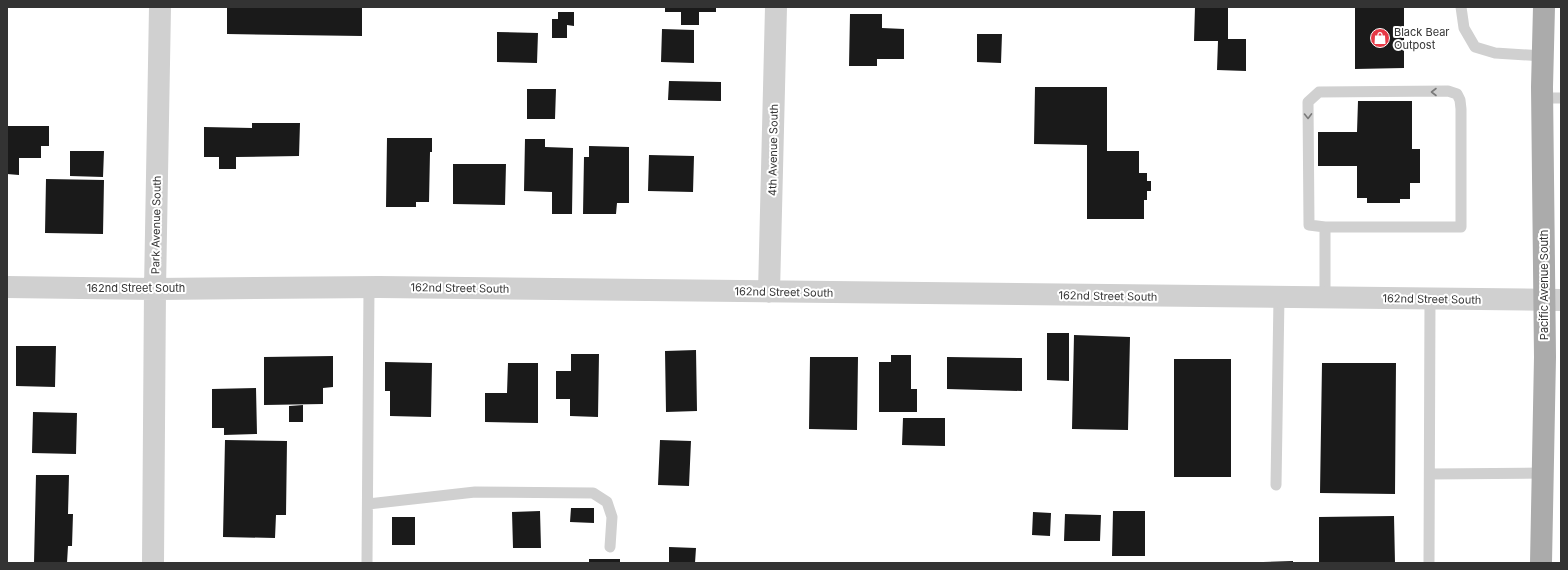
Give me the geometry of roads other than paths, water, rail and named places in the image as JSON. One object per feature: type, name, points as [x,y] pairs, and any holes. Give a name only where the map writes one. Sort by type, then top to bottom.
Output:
[{"type":"main road","name":"Pacific Avenue South","points":[[1541,563],[1543,473],[1553,300],[1551,98],[1543,56],[1544,7]]},
{"type":"street","name":"Park Avenue South","points":[[153,563],[155,288],[160,7]]},
{"type":"street","name":"4th Avenue South","points":[[770,292],[776,7]]},
{"type":"street","name":"162nd Street South","points":[[7,287],[369,287],[1553,300]]},
{"type":"lane","points":[[1461,7],[1464,28],[1475,47],[1495,53],[1543,56]]},
{"type":"lane","points":[[1319,92],[1448,92],[1457,94],[1460,100],[1461,109],[1461,227],[1325,227],[1309,225],[1308,102],[1319,92]]},
{"type":"lane","points":[[1325,227],[1325,298]]},
{"type":"lane","points":[[367,563],[369,287]]},
{"type":"lane","points":[[1276,485],[1279,298]]},
{"type":"lane","points":[[1429,563],[1430,299]]},
{"type":"lane","points":[[1430,474],[1543,473]]},
{"type":"lane","points":[[368,504],[475,492],[593,493],[607,502],[612,517],[610,548]]},
{"type":"place","name":"Black Bear Outpost","points":[[1380,38]]}]
